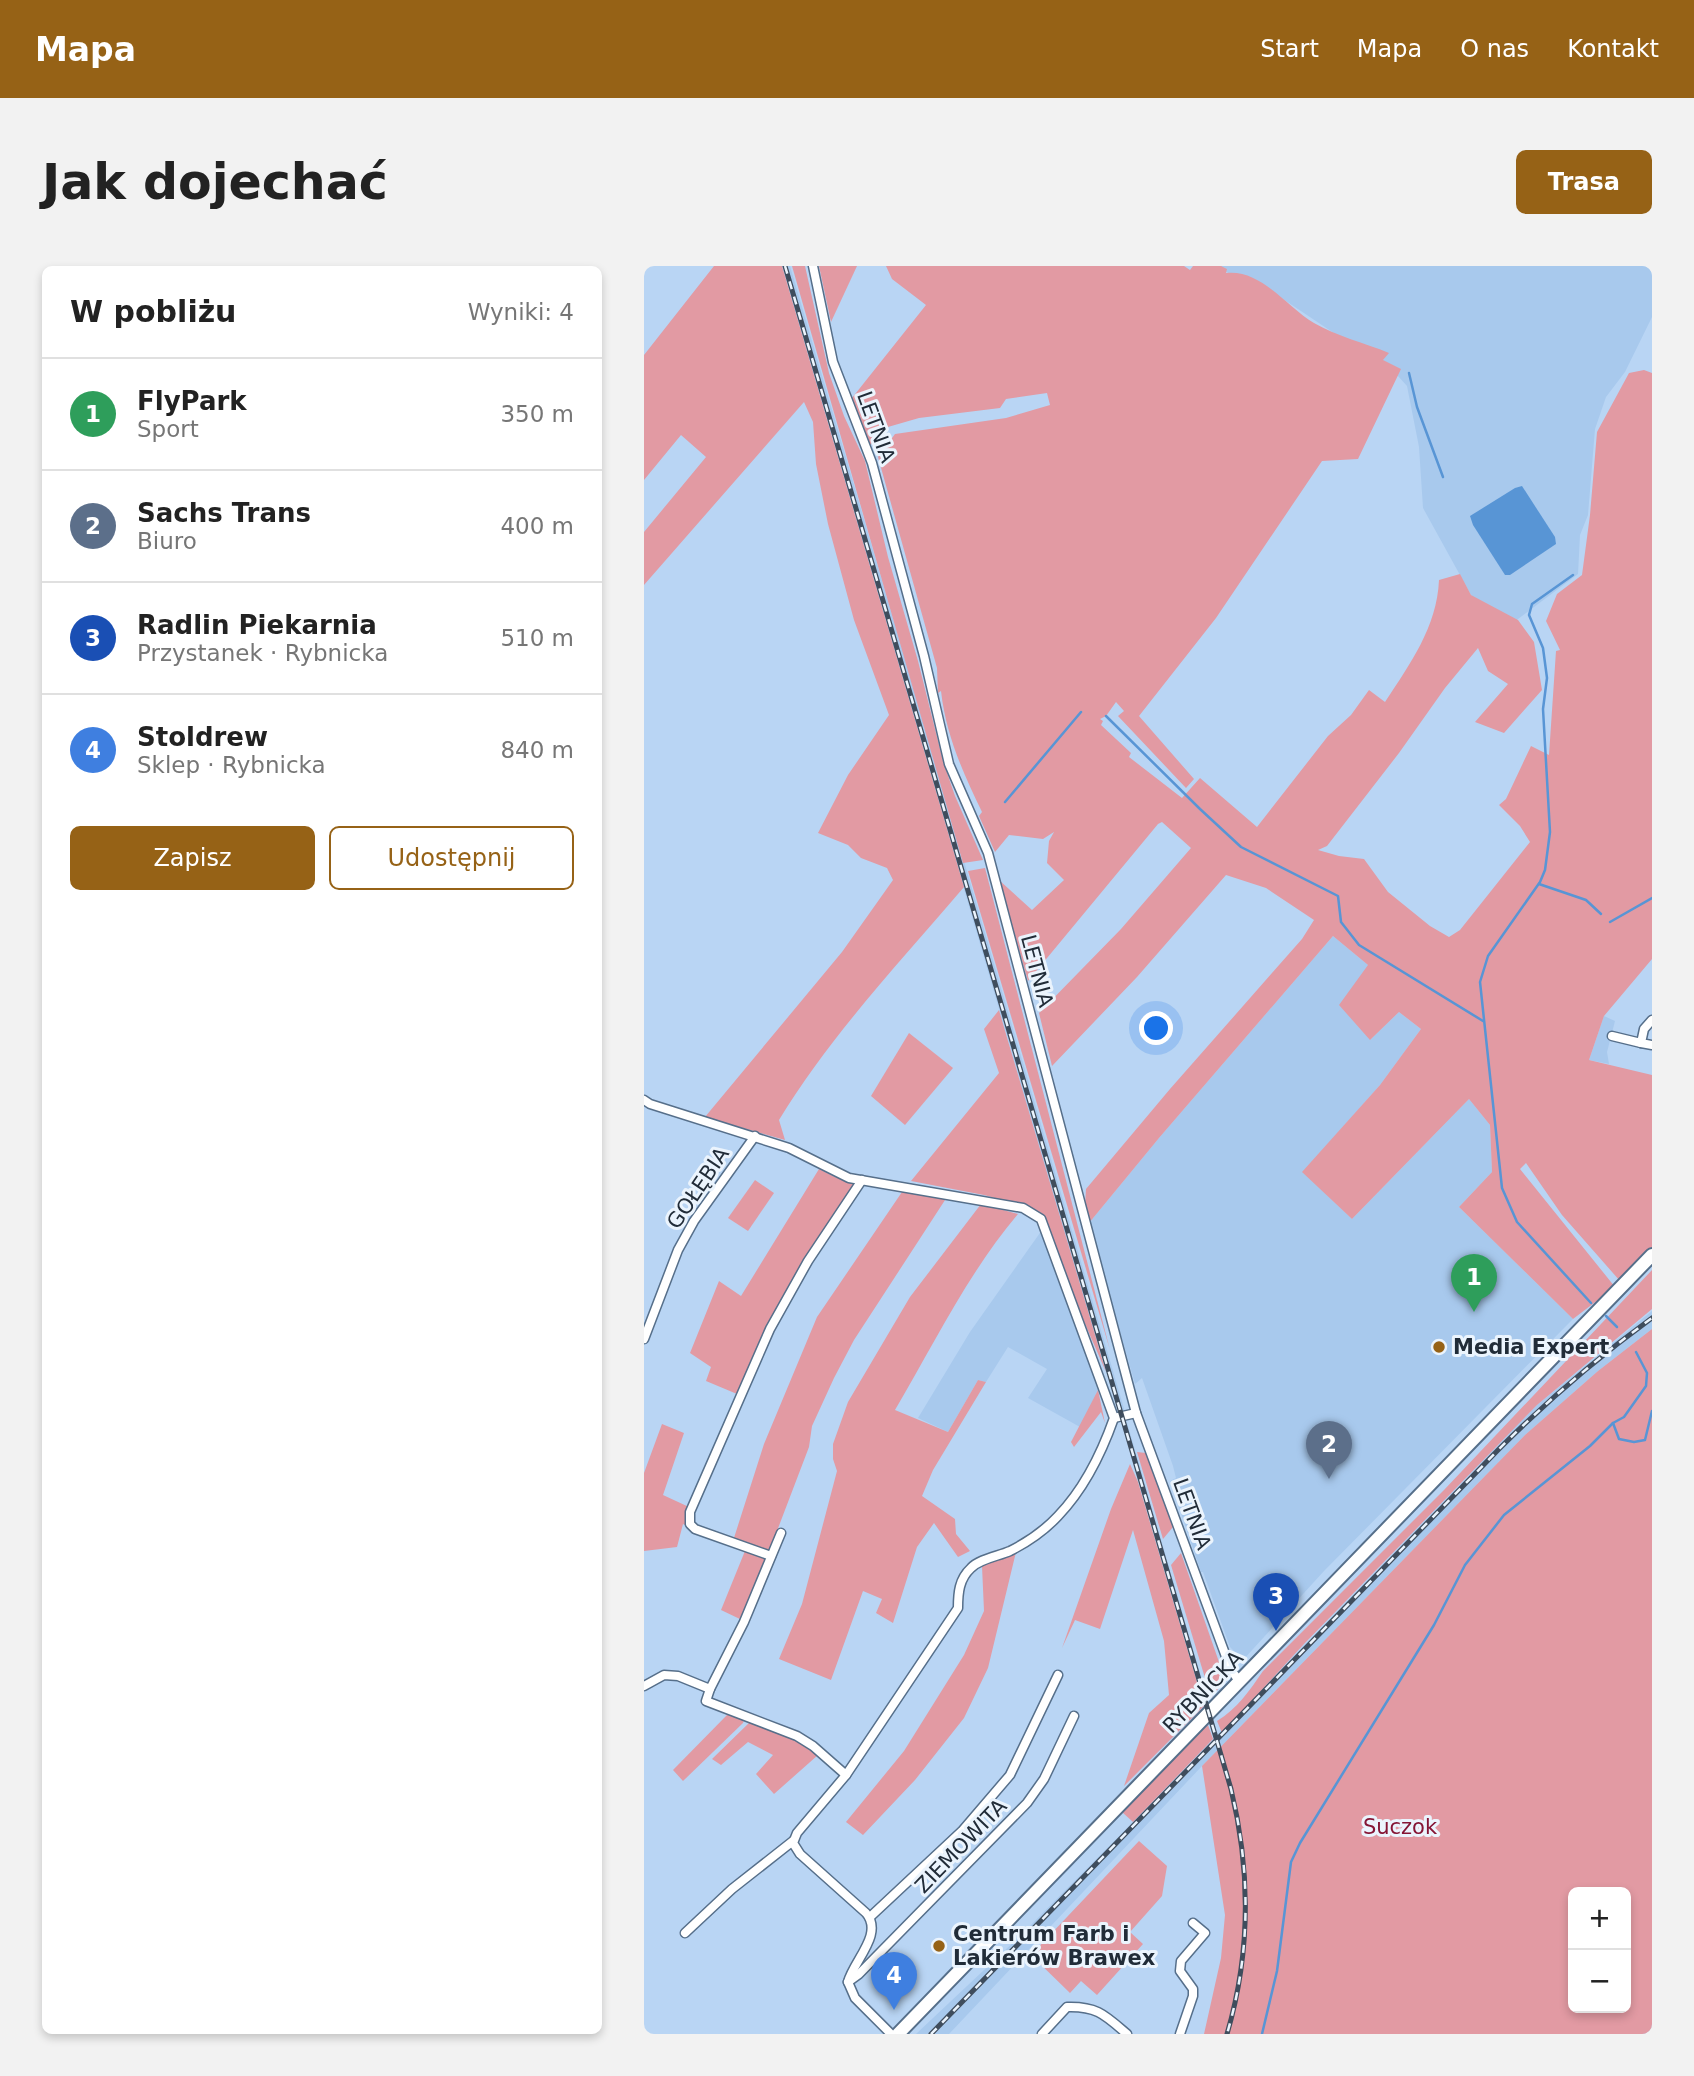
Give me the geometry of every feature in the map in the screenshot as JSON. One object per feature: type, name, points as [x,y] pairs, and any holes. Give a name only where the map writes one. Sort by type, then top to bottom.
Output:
[{"type":"main road","name":"RYBNICKA","points":[[898,2034],[1652,1255]]},
{"type":"street","name":"LETNIA","points":[[813,266],[833,362],[872,463],[950,764],[988,853],[1136,1413],[1231,1670],[1240,1682]]},
{"type":"street","points":[[1641,1043],[1646,1026],[1652,1020]]},
{"type":"street","points":[[1612,1036],[1652,1045]]},
{"type":"street","points":[[646,1105],[789,1148],[849,1178],[1023,1208],[1041,1219],[1114,1418],[1073,1499],[1058,1516],[1043,1531],[1024,1543],[972,1566],[961,1582],[958,1608],[846,1775],[793,1841],[732,1889],[685,1933]]},
{"type":"street","name":"GOŁĘBIA","points":[[644,1339],[683,1240],[755,1136]]},
{"type":"street","points":[[771,1556],[695,1529],[690,1524],[690,1512],[769,1329],[808,1261],[862,1180]]},
{"type":"street","points":[[1114,1418],[1136,1413]]},
{"type":"street","points":[[781,1533],[744,1622],[706,1701],[788,1731],[813,1746],[846,1775]]},
{"type":"street","points":[[644,1686],[664,1675],[678,1676],[710,1689]]},
{"type":"street","points":[[870,1917],[962,1831],[1010,1775],[1058,1675]]},
{"type":"street","name":"ZIEMOWITA","points":[[848,1982],[859,1974],[1027,1803],[1044,1779],[1074,1716]]},
{"type":"street","points":[[793,1841],[800,1854],[870,1917],[873,1924],[872,1935],[848,1982],[855,1998],[891,2034]]},
{"type":"street","points":[[1180,2034],[1193,1999],[1193,1989],[1180,1971],[1181,1961],[1205,1933],[1193,1923]]},
{"type":"street","points":[[1042,2034],[1067,2007],[1089,2007],[1104,2014],[1127,2034]]},
{"type":"shaded area","points":[[782,266],[790,266],[1125,1412],[1120,1412],[1091,1324]]},
{"type":"shaded area","points":[[1214,266],[1652,266],[1652,317],[1625,372],[1606,397],[1595,429],[1588,515],[1580,535],[1578,574],[1506,628],[1471,595],[1423,508],[1419,447],[1407,386],[1398,376],[1283,299]]},
{"type":"shaded area","points":[[1333,936],[1368,965],[1371,1039],[1399,1012],[1421,1029],[1380,1085],[1303,1172],[1352,1219],[1469,1099],[1490,1125],[1492,1172],[1459,1207],[1573,1319],[1324,1571],[1243,1660],[1230,1647],[1201,1572],[1170,1481],[1176,1478],[1173,1466],[1142,1378],[1135,1384],[1089,1223]]},
{"type":"shaded area","points":[[1604,1016],[1615,1021],[1607,1052],[1609,1064],[1589,1060]]},
{"type":"shaded area","points":[[1042,1230],[1084,1342],[1098,1390],[1080,1427],[1028,1398],[1047,1369],[1008,1347],[986,1382],[978,1380],[948,1432],[918,1418],[970,1332]]},
{"type":"shaded area","points":[[1652,1311],[1652,1329],[1598,1371],[1525,1435],[1202,1766],[949,2034],[916,2034],[1020,1936],[1133,1822],[1537,1405]]},
{"type":"shaded area","points":[[1126,1419],[1209,1704],[1204,1706],[1121,1420]]},
{"type":"green space","points":[[714,266],[782,266],[964,887],[820,1059],[779,1120],[785,1140],[705,1117],[842,952],[893,880],[887,868],[861,858],[848,845],[818,833],[848,775],[889,715],[854,620],[828,524],[816,464],[813,422],[804,402],[644,585],[644,532],[706,457],[681,435],[644,480],[644,355]]},
{"type":"green space","points":[[792,266],[805,266],[829,373],[844,416],[865,461],[943,761],[983,860],[963,863]]},
{"type":"green space","points":[[819,266],[857,266],[831,322]]},
{"type":"green space","points":[[886,266],[1184,266],[1190,270],[1193,266],[1221,266],[1227,269],[1226,273],[1239,273],[1262,283],[1323,328],[1389,353],[1383,360],[1401,369],[1358,459],[1322,461],[1216,618],[1139,716],[1194,779],[1186,788],[1118,716],[1124,711],[1116,702],[1106,716],[1100,719],[1103,721],[1101,725],[1131,753],[1129,757],[1182,798],[1200,778],[1257,827],[1328,736],[1351,715],[1369,690],[1385,702],[1413,659],[1428,629],[1439,580],[1460,574],[1471,595],[1518,620],[1534,642],[1542,690],[1504,733],[1475,722],[1508,684],[1488,671],[1478,648],[1327,846],[1318,850],[1364,859],[1388,892],[1430,926],[1449,937],[1460,930],[1530,842],[1520,826],[1499,805],[1506,799],[1531,746],[1549,755],[1556,651],[1560,650],[1546,621],[1557,594],[1582,575],[1597,432],[1629,373],[1644,370],[1652,373],[1652,959],[1604,1016],[1589,1060],[1652,1075],[1652,1247],[1620,1281],[1562,1215],[1526,1163],[1520,1169],[1615,1287],[1573,1319],[1459,1207],[1492,1172],[1490,1125],[1469,1099],[1352,1219],[1302,1172],[1380,1085],[1421,1029],[1399,1012],[1370,1040],[1339,1005],[1368,965],[1333,936],[1089,1223],[1085,1206],[1086,1189],[1302,939],[1314,920],[1266,888],[1226,875],[1137,977],[1052,1066],[1039,1013],[1121,929],[1191,848],[1162,822],[1158,824],[1028,981],[999,880],[1032,910],[1064,880],[1047,863],[1049,841],[1054,832],[1043,839],[1009,835],[995,852],[979,816],[982,812],[951,738],[941,691],[938,693],[937,668],[878,457],[895,434],[1006,418],[1050,405],[1047,393],[1006,399],[1000,408],[919,418],[881,429],[870,446],[852,398],[926,305],[892,279]]},
{"type":"green space","points":[[985,868],[1110,1350],[968,871]]},
{"type":"green space","points":[[999,1010],[1106,1372],[1069,1287],[1045,1219],[1032,1208],[984,1195],[911,1181],[999,1073],[984,1029]]},
{"type":"green space","points":[[909,1033],[953,1068],[905,1125],[871,1096]]},
{"type":"green space","points":[[819,1169],[856,1183],[777,1308],[737,1394],[706,1381],[711,1367],[690,1353],[719,1281],[741,1296]]},
{"type":"green space","points":[[755,1180],[774,1193],[748,1231],[728,1218]]},
{"type":"green space","points":[[902,1192],[947,1197],[854,1340],[834,1378],[812,1426],[809,1447],[769,1552],[733,1541],[764,1444],[817,1317]]},
{"type":"green space","points":[[981,1204],[1018,1214],[967,1285],[895,1410],[948,1432],[978,1380],[986,1382],[933,1470],[922,1496],[955,1519],[956,1534],[970,1551],[958,1557],[934,1523],[917,1547],[893,1623],[876,1613],[882,1599],[863,1591],[831,1680],[779,1659],[802,1604],[837,1471],[833,1459],[833,1444],[848,1402],[910,1297]]},
{"type":"green space","points":[[1652,1270],[1652,1309],[1537,1405],[1304,1644],[1222,1733],[1217,1721],[1237,1705],[1263,1671],[1444,1490]]},
{"type":"green space","name":"Suczok","points":[[1652,1329],[1652,2034],[1204,2034],[1221,1958],[1225,1915],[1202,1766],[1525,1435],[1598,1371]]},
{"type":"green space","points":[[1098,1390],[1105,1423],[1101,1412],[1074,1447],[1071,1442]]},
{"type":"green space","points":[[662,1424],[684,1433],[663,1495],[689,1507],[689,1527],[683,1524],[677,1547],[644,1551],[644,1473]]},
{"type":"green space","points":[[1137,1452],[1146,1453],[1173,1527],[1163,1539]]},
{"type":"green space","points":[[1130,1464],[1138,1482],[1204,1706],[1124,1786],[1149,1713],[1169,1695],[1164,1641],[1133,1530],[1100,1629],[1075,1620],[1062,1648],[1111,1509]]},
{"type":"green space","points":[[745,1551],[762,1556],[765,1561],[742,1620],[721,1610]]},
{"type":"green space","points":[[1016,1552],[988,1668],[964,1718],[915,1780],[863,1835],[846,1822],[904,1751],[964,1655],[984,1611],[982,1566]]},
{"type":"green space","points":[[1181,1553],[1224,1681],[1211,1698],[1171,1565]]},
{"type":"green space","points":[[728,1714],[744,1720],[743,1723],[683,1781],[673,1770]]},
{"type":"green space","points":[[750,1722],[799,1741],[818,1755],[774,1794],[756,1774],[773,1755],[748,1742],[721,1765],[712,1759]]},
{"type":"green space","points":[[1208,1725],[1213,1739],[1133,1822],[1122,1812],[1176,1754]]},
{"type":"green space","points":[[1139,1841],[1167,1866],[1162,1896],[1130,1932],[1143,1944],[1097,1995],[1081,1981],[1070,1993],[1031,1955]]},
{"type":"water","points":[[1522,486],[1555,537],[1556,544],[1510,575],[1505,575],[1470,516]]},
{"type":"waterway","points":[[1409,373],[1417,407],[1443,477]]},
{"type":"waterway","points":[[1573,575],[1532,604],[1529,615],[1543,648],[1547,678],[1543,709],[1550,832],[1545,870],[1540,882],[1488,956],[1480,982],[1502,1188],[1517,1222],[1591,1303]]},
{"type":"waterway","points":[[1005,802],[1081,712]]},
{"type":"waterway","points":[[1106,716],[1241,847],[1338,896],[1341,922],[1359,945],[1483,1021]]},
{"type":"waterway","points":[[1539,884],[1586,900],[1601,914]]},
{"type":"waterway","points":[[1610,922],[1652,898]]},
{"type":"waterway","points":[[1606,1316],[1617,1327]]},
{"type":"waterway","points":[[1262,2034],[1277,1971],[1291,1862],[1300,1843],[1434,1625],[1465,1565],[1504,1515],[1590,1446],[1613,1423],[1624,1417],[1646,1386],[1647,1373],[1636,1352]]},
{"type":"waterway","points":[[1613,1423],[1619,1439],[1634,1442],[1645,1440],[1652,1411]]},
{"type":"railway","points":[[785,266],[1231,1789],[1242,1851],[1246,1912],[1241,1973],[1227,2034]]},
{"type":"railway","points":[[931,2034],[1499,1449],[1573,1380],[1652,1318]]},
{"type":"place","name":"FlyPark","points":[[1474,1312]]},
{"type":"place","name":"Media Expert","points":[[1439,1347]]},
{"type":"place","name":"Sachs Trans","points":[[1329,1479]]},
{"type":"place","name":"Radlin Piekarnia","points":[[1276,1631]]},
{"type":"place","name":"Centrum Farb i Lakierów Brawex","points":[[939,1946]]},
{"type":"place","name":"Stoldrew","points":[[894,2010]]}]
